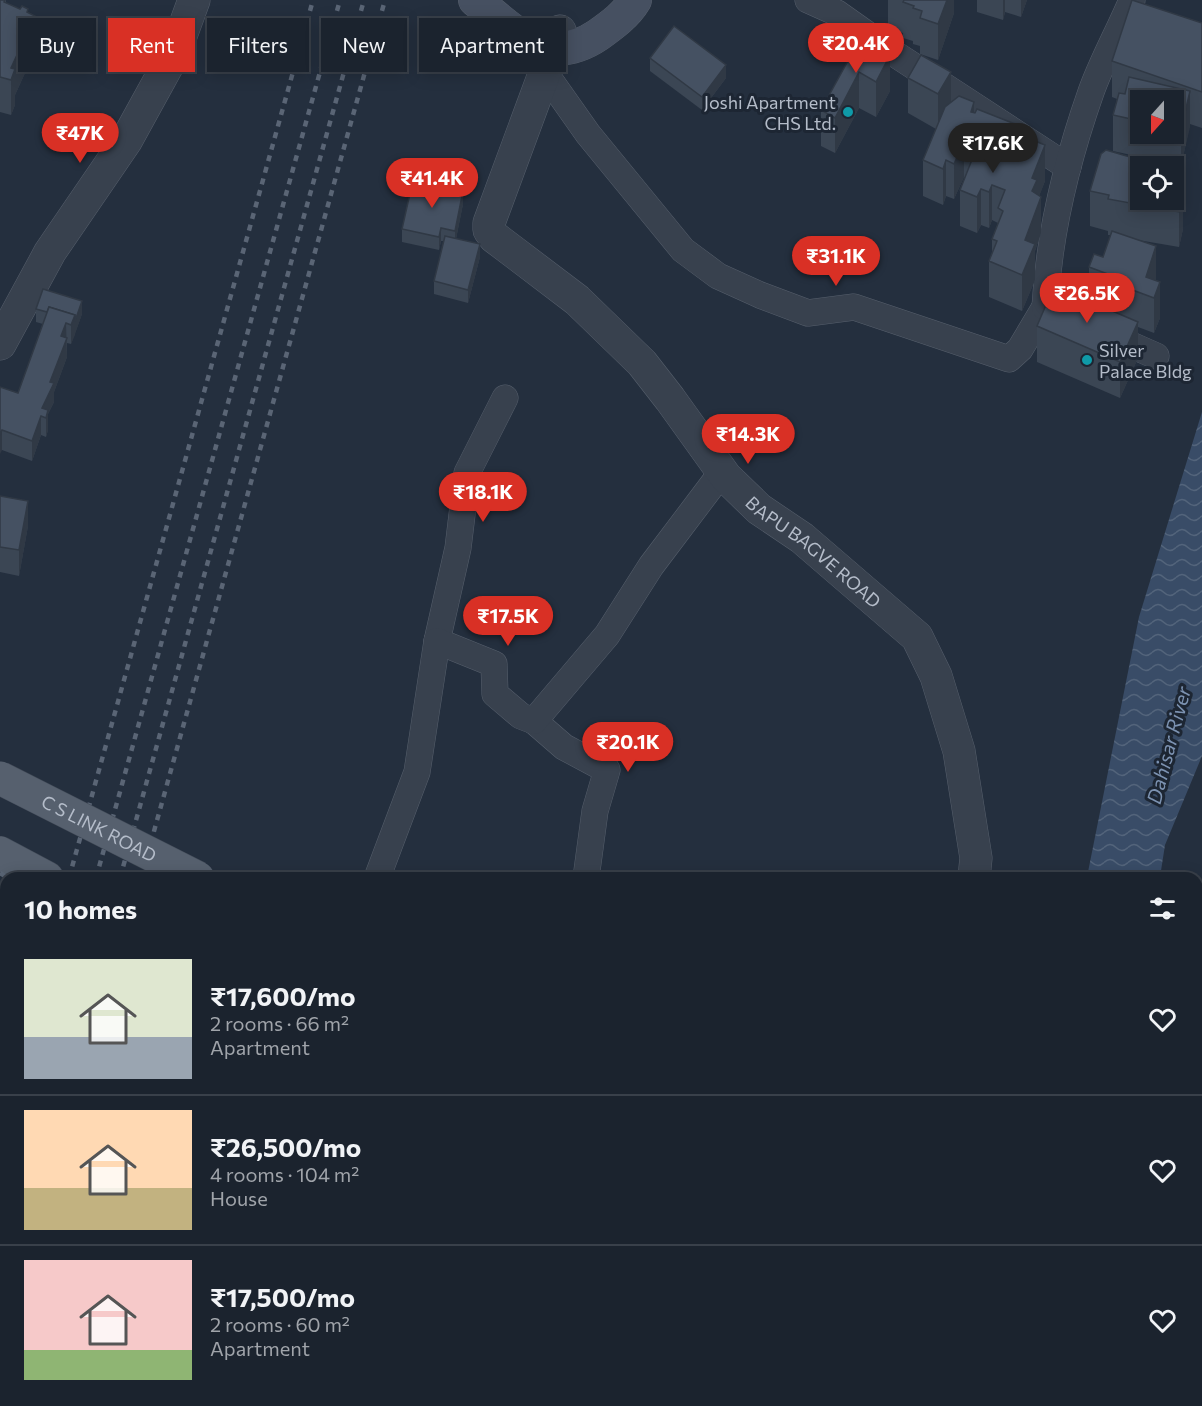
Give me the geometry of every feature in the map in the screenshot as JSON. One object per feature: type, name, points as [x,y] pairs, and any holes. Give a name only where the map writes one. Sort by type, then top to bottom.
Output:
[{"type":"main road","points":[[475,0],[497,18]]},
{"type":"main road","points":[[503,0],[527,18]]},
{"type":"main road","points":[[566,38],[576,28],[595,20],[614,0]]},
{"type":"main road","points":[[566,49],[588,42],[622,16],[635,0]]},
{"type":"main road","name":"C S LINK ROAD","points":[[0,778],[186,872]]},
{"type":"main road","points":[[0,853],[36,872]]},
{"type":"street","points":[[0,344],[50,252],[126,141],[175,52],[194,0]]},
{"type":"street","points":[[808,0],[837,13],[1068,166]]},
{"type":"street","points":[[562,72],[588,134],[684,250],[718,276],[808,313],[854,307],[1009,359],[1020,349],[1045,307],[1047,264],[1061,188],[1091,91],[1132,0]]},
{"type":"street","name":"BAPU BAGVE ROAD","points":[[545,72],[489,223],[489,230],[494,237],[577,300],[642,363],[722,472],[759,508],[801,538],[917,637],[936,676],[959,751],[976,858],[975,872]]},
{"type":"street","points":[[1045,307],[1156,356]]},
{"type":"street","points":[[378,872],[417,772],[437,640],[458,548],[467,473],[505,398]]},
{"type":"street","points":[[534,721],[607,635],[651,566],[722,472]]},
{"type":"street","points":[[437,640],[494,664],[495,694],[521,716],[534,721],[564,747],[607,770],[595,811],[587,872]]},
{"type":"water","name":"Dahisar River","points":[[1202,412],[1202,756],[1165,845],[1161,872],[1088,872],[1139,617]]},
{"type":"building","points":[[0,0],[5,0],[4,2],[20,9],[22,6],[28,9],[27,12],[35,16],[34,18],[18,18],[18,53],[11,68],[15,69],[11,80],[0,77]]},
{"type":"building","points":[[904,0],[947,0],[938,24],[920,18],[922,11],[903,2]]},
{"type":"building","points":[[1132,0],[1202,23],[1202,92],[1112,61]]},
{"type":"building","points":[[674,26],[726,65],[702,97],[650,58]]},
{"type":"building","points":[[860,39],[890,55],[876,82],[859,72],[835,118],[821,110]]},
{"type":"building","points":[[921,55],[951,72],[938,94],[908,78]]},
{"type":"building","points":[[1129,77],[1190,91],[1184,117],[1184,90],[1130,90],[1130,119],[1113,115],[1119,93],[1125,94]]},
{"type":"building","points":[[959,96],[974,102],[971,112],[975,113],[977,109],[1015,124],[1011,135],[1020,138],[1017,147],[1025,150],[1030,139],[1045,145],[1032,178],[1037,180],[1032,191],[1041,197],[1025,240],[1035,244],[1022,275],[989,261],[997,241],[992,239],[1003,211],[998,208],[1005,190],[992,185],[989,192],[981,189],[977,197],[960,190],[977,147],[964,141],[954,164],[946,160],[943,169],[923,160],[945,107]]},
{"type":"building","points":[[1106,150],[1130,157],[1130,203],[1108,199],[1109,195],[1090,191],[1101,154]]},
{"type":"building","points":[[413,180],[463,191],[455,231],[441,228],[439,237],[402,229]]},
{"type":"building","points":[[1112,231],[1156,246],[1146,277],[1160,282],[1154,298],[1111,282],[1113,276],[1089,267],[1094,254],[1103,257]]},
{"type":"building","points":[[445,236],[480,244],[468,290],[434,281]]},
{"type":"building","points":[[1054,286],[1138,322],[1120,362],[1037,326]]},
{"type":"building","points":[[43,289],[82,301],[75,321],[75,315],[49,307],[47,312],[36,309]]},
{"type":"building","points":[[49,307],[75,315],[71,325],[66,323],[61,336],[67,338],[50,382],[54,383],[42,408],[48,410],[46,418],[41,416],[32,441],[2,430],[0,435],[0,387],[18,393]]},
{"type":"building","points":[[0,496],[28,501],[19,550],[0,547]]},
{"type":"railway","points":[[71,872],[313,0]]},
{"type":"railway","points":[[98,872],[340,0]]},
{"type":"railway","points":[[122,872],[364,0]]},
{"type":"railway","points":[[143,872],[385,0]]},
{"type":"place","name":"Joshi Apartment CHS Ltd.","points":[[848,112]]},
{"type":"place","name":"Silver Palace Bldg","points":[[1087,360]]}]
